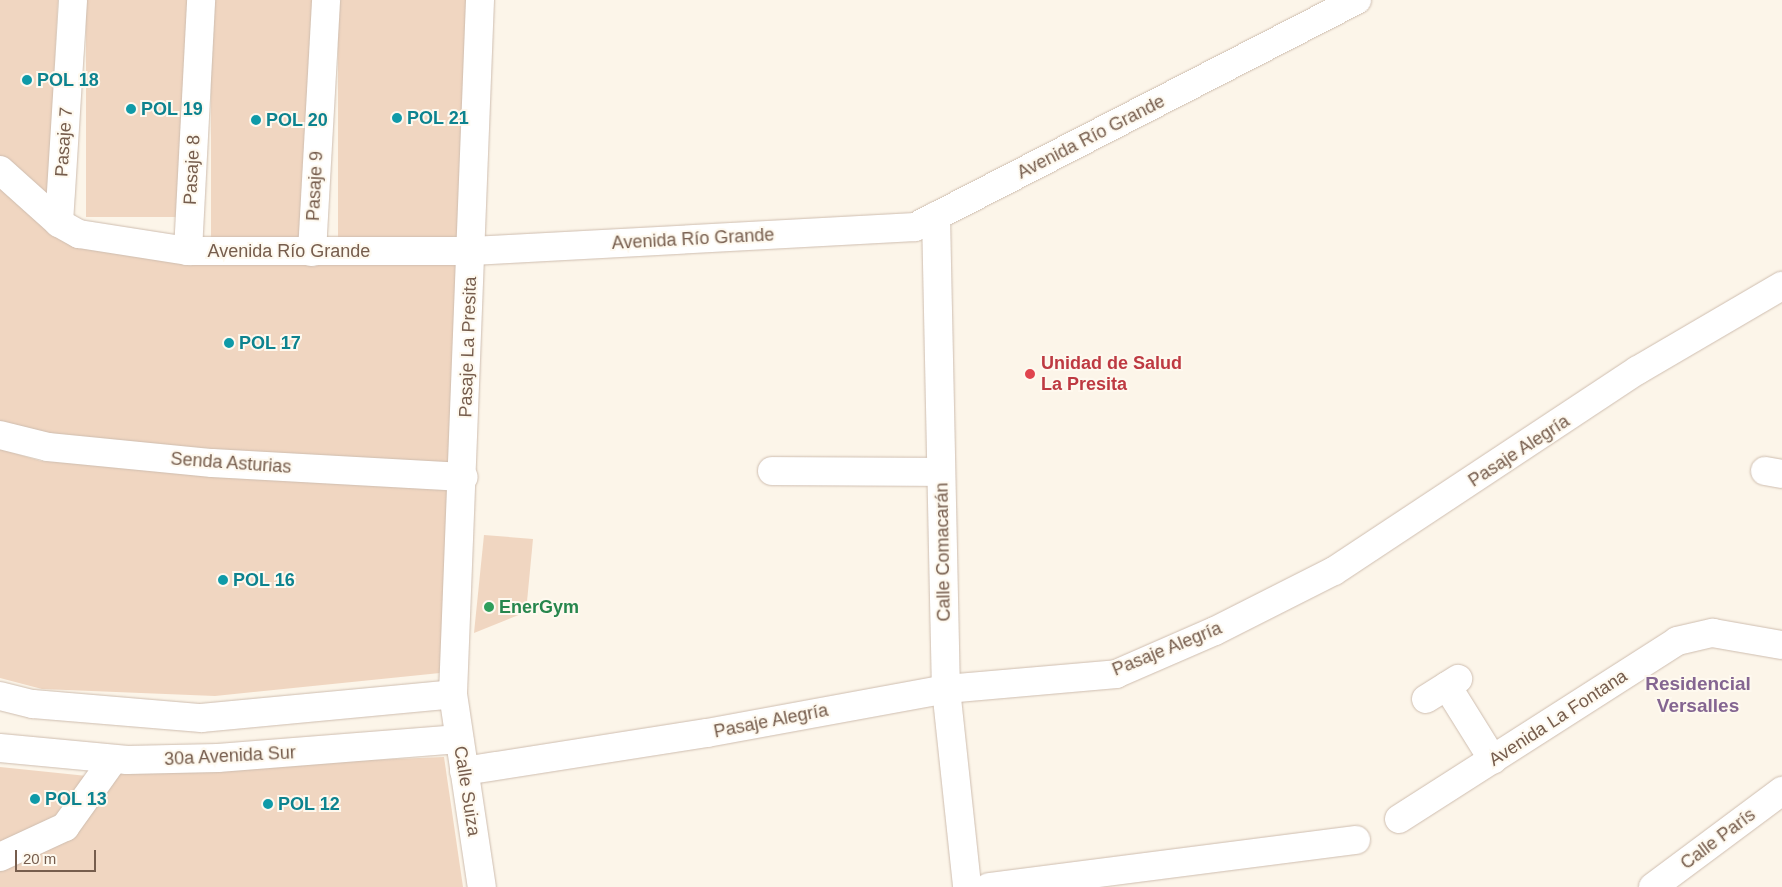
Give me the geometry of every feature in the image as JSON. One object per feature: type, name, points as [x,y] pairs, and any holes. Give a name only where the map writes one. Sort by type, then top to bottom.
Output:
[{"type":"street","name":"Pasaje 7","points":[[59,223],[73,0]]},
{"type":"street","name":"Pasaje 8","points":[[188,251],[201,0]]},
{"type":"street","name":"Pasaje 9","points":[[312,252],[326,0]]},
{"type":"street","name":"Pasaje La Presita","points":[[453,694],[464,477],[480,0]]},
{"type":"street","name":"Avenida Río Grande","points":[[0,170],[59,223],[79,234],[188,251],[472,251],[915,227],[1356,0]]},
{"type":"street","name":"Calle Comacarán","points":[[936,216],[946,689],[967,887]]},
{"type":"street","name":"Pasaje Alegría","points":[[464,771],[707,733],[946,689],[1116,674],[1215,631],[1334,571],[1638,370],[1782,286]]},
{"type":"street","name":"Senda Asturias","points":[[0,435],[48,447],[212,464],[464,477]]},
{"type":"street","points":[[772,471],[941,472]]},
{"type":"street","name":"Avenida La Fontana","points":[[1399,820],[1677,641],[1713,633],[1782,645]]},
{"type":"street","points":[[1444,688],[1493,760]]},
{"type":"street","points":[[0,696],[33,704],[201,718],[453,694]]},
{"type":"street","name":"Calle Suiza","points":[[453,694],[482,887]]},
{"type":"street","name":"30a Avenida Sur","points":[[0,748],[113,760],[218,758],[459,739]]},
{"type":"street","points":[[0,857],[64,827],[113,760]]},
{"type":"street","name":"Calle París","points":[[1654,887],[1782,791]]},
{"type":"street","points":[[989,887],[1356,840]]},
{"type":"building","name":"POL 18","points":[[0,0],[58,0],[47,213],[0,160]]},
{"type":"building","name":"POL 19","points":[[86,0],[189,0],[189,217],[86,217]]},
{"type":"building","name":"POL 20","points":[[211,0],[314,0],[314,239],[211,239]]},
{"type":"building","name":"POL 21","points":[[338,0],[470,0],[470,242],[338,242]]},
{"type":"building","name":"POL 17","points":[[0,182],[55,236],[461,262],[454,466],[60,438],[0,424]]},
{"type":"building","name":"POL 16","points":[[0,449],[41,461],[450,488],[440,673],[215,696],[42,689],[0,678]]},
{"type":"building","points":[[484,535],[533,539],[526,612],[474,633]]},
{"type":"building","name":"POL 12","points":[[444,757],[463,887],[0,887],[0,868],[104,771]]},
{"type":"building","name":"POL 13","points":[[0,767],[87,776],[54,821],[0,846]]},
{"type":"place","name":"POL 18","points":[[27,80]]},
{"type":"place","name":"POL 19","points":[[131,109]]},
{"type":"place","name":"POL 21","points":[[397,118]]},
{"type":"place","name":"POL 20","points":[[256,120]]},
{"type":"place","name":"POL 17","points":[[229,343]]},
{"type":"place","name":"Unidad de Salud La Presita","points":[[1030,374]]},
{"type":"place","name":"POL 16","points":[[223,580]]},
{"type":"place","name":"EnerGym","points":[[489,607]]},
{"type":"place","name":"POL 13","points":[[35,799]]},
{"type":"place","name":"POL 12","points":[[268,804]]},
{"type":"district","name":"Residencial Versalles","points":[[1698,695]]}]
